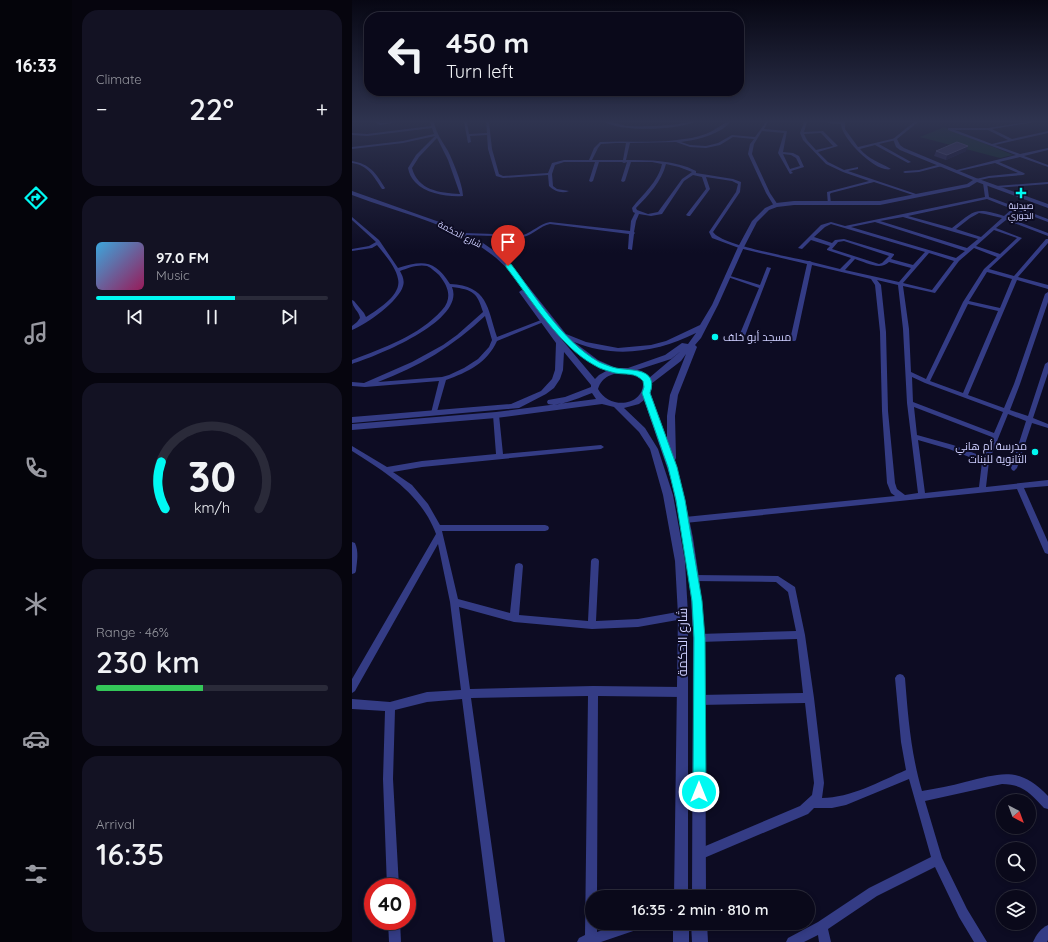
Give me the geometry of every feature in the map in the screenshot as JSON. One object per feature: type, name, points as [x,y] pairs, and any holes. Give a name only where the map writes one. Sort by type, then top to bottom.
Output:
[{"type":"street","points":[[365,166],[370,169],[383,188]]},
{"type":"street","points":[[411,166],[410,168],[412,175],[418,183],[430,190],[443,194],[462,195],[453,166]]},
{"type":"street","points":[[494,166],[497,175],[503,177],[550,174]]},
{"type":"street","points":[[552,166],[550,174],[552,188],[560,191],[567,191]]},
{"type":"street","points":[[591,181],[596,166]]},
{"type":"street","points":[[623,181],[626,166]]},
{"type":"street","points":[[663,166],[656,180],[634,208],[637,212],[649,215],[658,214],[683,180],[693,174],[733,180],[740,183],[738,192],[711,234],[714,237],[741,247],[933,292],[957,260],[1015,209]]},
{"type":"street","points":[[675,166],[694,172],[693,174]]},
{"type":"street","points":[[756,166],[776,206]]},
{"type":"street","points":[[787,166],[790,171],[802,166]]},
{"type":"street","points":[[833,166],[873,181],[918,195]]},
{"type":"street","points":[[882,166],[889,169]]},
{"type":"street","points":[[905,172],[919,171],[941,166],[975,180],[1048,206]]},
{"type":"street","points":[[955,171],[975,166]]},
{"type":"street","points":[[966,185],[975,180],[989,177],[1023,174],[1006,166]]},
{"type":"street","points":[[844,171],[857,168]]},
{"type":"street","points":[[688,215],[708,189],[704,176]]},
{"type":"street","points":[[829,204],[828,193],[873,181]]},
{"type":"street","points":[[352,427],[496,415],[602,402],[616,405],[632,403],[640,399],[646,393],[648,384],[684,354],[696,338],[741,247],[761,214],[767,208],[794,203],[871,204],[966,185],[984,183]]},
{"type":"street","points":[[984,183],[987,198]]},
{"type":"street","points":[[996,187],[1048,183]]},
{"type":"street","name":"شارع الحكمة","points":[[352,193],[420,216],[464,234],[484,246],[508,266],[561,334],[589,359],[597,364],[616,370]]},
{"type":"street","name":"شارع الحكمة","points":[[352,197],[410,216],[475,246],[492,258],[506,271],[594,387]]},
{"type":"street","points":[[846,227],[987,198],[1048,221]]},
{"type":"street","points":[[630,250],[633,233],[632,223],[637,212]]},
{"type":"street","points":[[953,230],[979,212],[1004,218],[1048,235]]},
{"type":"street","points":[[902,216],[981,238]]},
{"type":"street","points":[[352,218],[378,243],[397,270],[401,280],[401,286],[397,294],[390,302],[352,329]]},
{"type":"street","points":[[872,221],[1000,256]]},
{"type":"street","points":[[464,234],[523,236],[532,234],[543,224],[550,223],[633,233]]},
{"type":"street","points":[[800,248],[828,223],[957,260]]},
{"type":"street","points":[[927,382],[966,302],[986,270],[1020,237],[993,228]]},
{"type":"street","points":[[866,246],[876,237]]},
{"type":"street","points":[[810,238],[832,245]]},
{"type":"street","points":[[842,240],[866,246],[891,254],[884,264],[879,265],[831,251],[830,249],[837,241],[842,240]]},
{"type":"street","points":[[965,395],[1015,278],[1048,240]]},
{"type":"street","points":[[352,250],[370,247],[378,243]]},
{"type":"street","points":[[922,496],[910,403],[906,329],[900,284],[927,252]]},
{"type":"street","points":[[842,270],[854,257]]},
{"type":"street","points":[[888,260],[914,267]]},
{"type":"street","points":[[793,340],[810,262]]},
{"type":"street","points":[[352,384],[366,385],[443,379],[458,374],[483,359],[492,350],[495,340],[482,299],[478,294],[467,287],[451,285],[433,267],[428,265],[417,265],[397,270]]},
{"type":"street","points":[[740,341],[769,268]]},
{"type":"street","points":[[986,270],[1048,287]]},
{"type":"street","points":[[727,276],[762,287]]},
{"type":"street","points":[[872,277],[878,286],[883,332],[885,411],[891,483],[894,491],[905,498]]},
{"type":"street","points":[[352,362],[412,336],[436,318],[449,303],[452,294],[451,285]]},
{"type":"street","points":[[982,490],[986,461],[1017,384],[1048,294]]},
{"type":"street","points":[[352,302],[362,314],[363,318],[352,329]]},
{"type":"street","points":[[966,302],[1002,310]]},
{"type":"street","points":[[366,385],[430,356],[461,335],[486,312]]},
{"type":"street","points":[[495,340],[543,321]]},
{"type":"street","points":[[561,334],[594,347],[624,350],[646,349],[683,337],[704,324]]},
{"type":"street","points":[[352,420],[508,408],[556,401],[594,387],[603,375],[616,370],[630,370],[658,362],[676,353],[704,324]]},
{"type":"street","points":[[672,467],[670,430],[674,395],[696,338]]},
{"type":"street","points":[[508,408],[535,398],[552,386],[559,374],[560,369],[560,343]]},
{"type":"street","points":[[1014,468],[1048,364]]},
{"type":"street","points":[[630,370],[642,375],[648,384]]},
{"type":"street","points":[[909,373],[927,382],[1048,426]]},
{"type":"street","points":[[434,413],[443,379]]},
{"type":"street","points":[[594,387],[596,396],[602,402]]},
{"type":"street","name":"شارع الحكمة","points":[[646,393],[672,467],[685,520],[697,601],[699,638],[699,890]]},
{"type":"street","points":[[910,403],[996,436]]},
{"type":"street","name":"شارع الحكمة","points":[[616,405],[635,422],[649,438],[663,475],[680,562],[683,615],[681,890]]},
{"type":"street","points":[[496,415],[500,456]]},
{"type":"street","points":[[915,437],[951,447],[986,461]]},
{"type":"street","points":[[387,470],[422,464],[601,447]]},
{"type":"street","points":[[352,448],[398,478],[419,498],[438,532],[454,602],[499,942]]},
{"type":"street","points":[[685,520],[1048,482]]},
{"type":"street","points":[[1019,486],[1048,551]]},
{"type":"street","points":[[438,532],[545,528]]},
{"type":"street","points":[[352,688],[438,532]]},
{"type":"street","points":[[352,546],[354,554],[352,571]]},
{"type":"street","points":[[592,625],[594,562]]},
{"type":"street","points":[[514,618],[519,566]]},
{"type":"street","points":[[693,578],[778,579],[792,590],[801,635],[819,783],[818,794],[813,803],[799,813],[700,854]]},
{"type":"street","points":[[454,602],[514,618],[592,625],[638,623],[683,615]]},
{"type":"street","points":[[699,638],[801,635]]},
{"type":"street","points":[[900,678],[906,742],[912,773],[937,860],[963,913],[981,942]]},
{"type":"street","points":[[593,691],[587,940],[619,930]]},
{"type":"street","points":[[352,704],[390,707],[427,696],[467,694],[593,691],[682,692]]},
{"type":"street","points":[[699,700],[809,698]]},
{"type":"street","points":[[390,707],[388,779],[393,878]]},
{"type":"street","points":[[813,803],[832,803],[846,800],[912,773]]},
{"type":"street","points":[[918,797],[967,787],[990,780],[1008,778],[1023,782],[1033,789],[1048,804]]},
{"type":"street","points":[[792,942],[822,926],[873,892],[937,860]]},
{"type":"street","points":[[822,926],[824,942]]},
{"type":"street","points":[[394,930],[395,942]]},
{"type":"street","points":[[681,930],[681,942]]},
{"type":"street","points":[[699,930],[700,942]]},
{"type":"street","points":[[1039,942],[1048,931]]},
{"type":"place","name":"صيدلية الجوري","points":[[1021,193]]},
{"type":"place","name":"مسجد أبو خلف","points":[[715,337]]},
{"type":"place","name":"مدرسة أم هاني الثانوية للبنات","points":[[1035,452]]},
{"type":"route","points":[[508,266],[516,274],[561,334],[578,351],[597,364],[616,370],[630,370],[639,373],[647,380],[648,390],[646,393],[676,479],[685,520],[697,601],[699,638],[699,792]]}]
